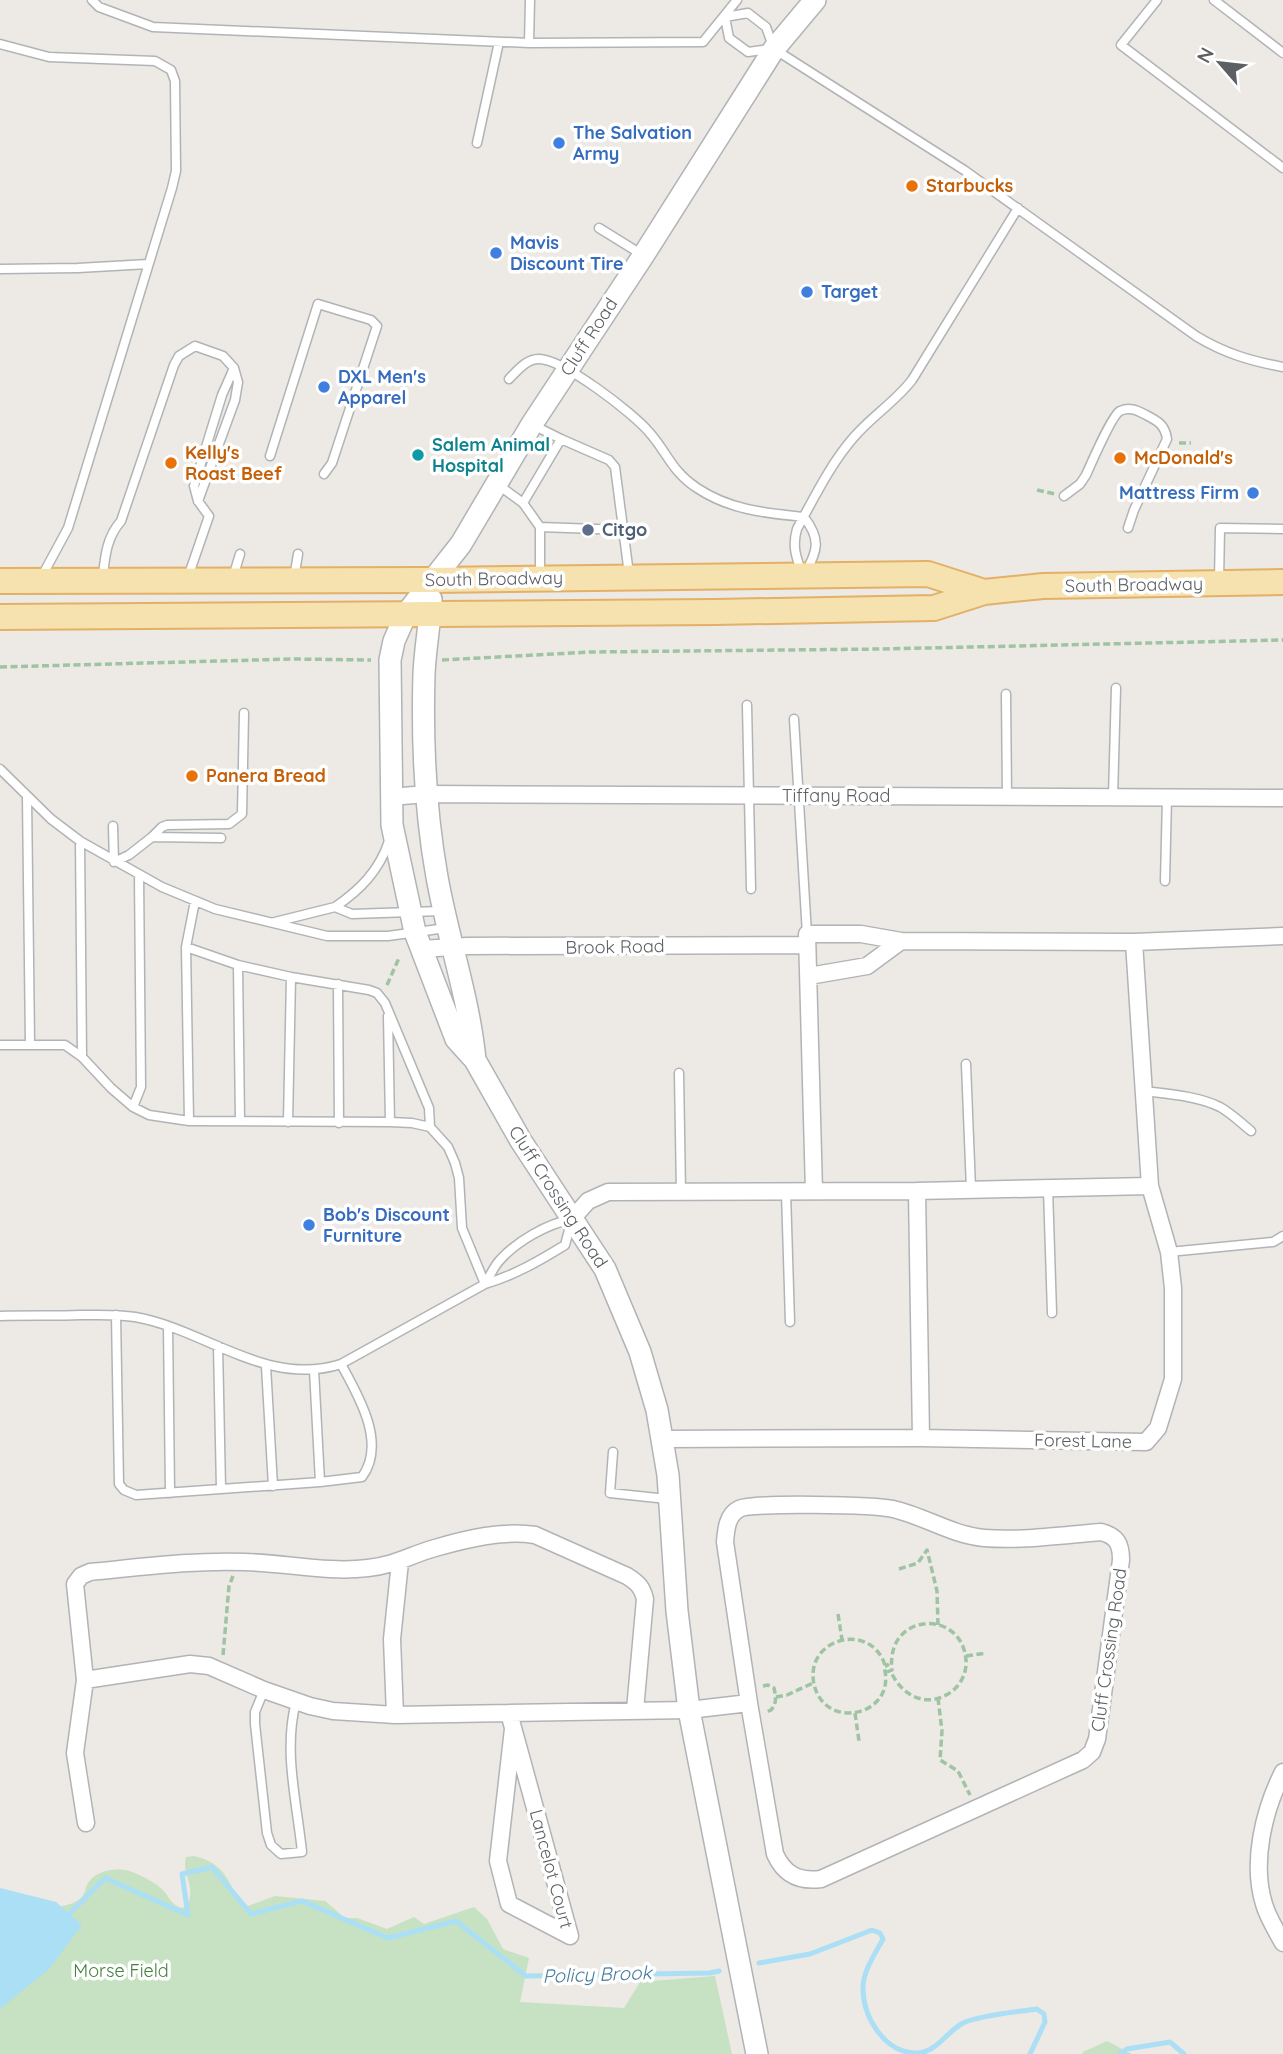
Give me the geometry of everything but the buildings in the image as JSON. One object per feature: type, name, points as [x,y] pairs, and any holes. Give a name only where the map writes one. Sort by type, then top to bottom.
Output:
[{"type":"main road","name":"South Broadway","points":[[0,581],[432,580],[928,574],[984,592]]},
{"type":"main road","name":"South Broadway","points":[[0,617],[934,608],[984,592],[1043,586],[1283,582]]},
{"type":"street","name":"Cluff Road","points":[[432,580],[461,544],[532,424],[643,256],[774,49],[815,0]]},
{"type":"street","points":[[431,612],[432,580]]},
{"type":"street","name":"Cluff Crossing Road","points":[[432,580],[406,614],[394,640],[390,660],[390,797],[393,828],[416,931],[456,1039],[475,1060],[510,1123],[605,1269],[647,1371],[664,1440],[677,1611],[690,1710],[757,2054]]},
{"type":"street","name":"Cluff Crossing Road","points":[[431,612],[425,660],[427,794],[437,877],[468,1012],[475,1060]]},
{"type":"street","name":"Tiffany Road","points":[[390,797],[427,794],[1283,798]]},
{"type":"street","name":"Brook Road","points":[[416,931],[448,929],[807,939],[861,934],[901,941],[1134,942],[1283,936]]},
{"type":"street","points":[[807,939],[814,1191]]},
{"type":"street","points":[[809,976],[867,966],[883,957],[901,941]]},
{"type":"street","name":"Forest Lane","points":[[664,1440],[921,1438],[1146,1442],[1158,1428],[1173,1379],[1173,1288],[1169,1252],[1150,1186],[1134,942]]},
{"type":"street","points":[[572,1219],[588,1201],[608,1192],[918,1191],[1150,1186]]},
{"type":"street","points":[[918,1191],[921,1438]]},
{"type":"street","name":"Cluff Crossing Road","points":[[766,1506],[870,1506],[908,1513],[981,1538],[1007,1539],[1101,1532],[1111,1534],[1118,1540],[1121,1560],[1097,1739],[1092,1752],[1083,1760],[821,1879],[800,1879],[788,1874],[780,1866],[775,1854],[749,1703],[725,1542],[730,1517],[738,1509],[766,1506]]},
{"type":"street","points":[[86,1823],[75,1753],[85,1680],[75,1584],[81,1576],[90,1572],[239,1562],[365,1569],[400,1562],[434,1548],[502,1534],[519,1532],[549,1539],[637,1582],[643,1590],[645,1599],[635,1710]]},
{"type":"street","points":[[395,1716],[392,1639],[400,1562]]},
{"type":"street","points":[[85,1680],[190,1664],[209,1666],[296,1702],[333,1712],[395,1716],[690,1710],[749,1703]]},
{"type":"street","name":"Lancelot Court","points":[[509,1713],[570,1937],[509,1903],[498,1861],[513,1729]]},
{"type":"street","points":[[1283,1772],[1268,1812],[1259,1863],[1259,1882],[1264,1904],[1283,1943]]},
{"type":"lane","points":[[92,0],[99,7],[153,27],[529,43],[703,42],[737,0]]},
{"type":"lane","points":[[529,43],[530,0]]},
{"type":"lane","points":[[1157,0],[1121,45],[1283,168]]},
{"type":"lane","points":[[1214,0],[1283,52]]},
{"type":"lane","points":[[725,17],[748,13],[766,27],[774,49],[964,170],[1196,336],[1220,351],[1242,359],[1283,366]]},
{"type":"lane","points":[[725,17],[729,38],[748,52],[774,49]]},
{"type":"lane","points":[[477,143],[499,41]]},
{"type":"lane","points":[[0,44],[49,57],[155,61],[171,70],[176,81],[176,171],[68,528],[39,581]]},
{"type":"lane","points":[[803,575],[795,554],[794,540],[804,517],[853,437],[900,396],[912,380],[1018,208]]},
{"type":"lane","points":[[599,228],[643,256]]},
{"type":"lane","points":[[0,269],[148,264]]},
{"type":"lane","points":[[270,456],[318,304],[371,320],[377,326],[332,463],[324,474]]},
{"type":"lane","points":[[103,580],[105,554],[111,532],[121,521],[179,356],[195,346],[208,348],[222,356],[234,368],[238,382],[235,400],[198,502]]},
{"type":"lane","points":[[509,379],[531,360],[547,361],[568,370],[623,406],[641,422],[678,473],[694,487],[733,507],[804,517],[811,527],[817,545],[816,554],[803,575]]},
{"type":"lane","points":[[187,580],[209,516],[198,502],[194,486],[222,395],[234,368]]},
{"type":"lane","points":[[1064,496],[1080,484],[1086,475],[1116,414],[1127,408],[1160,422],[1166,430],[1167,439],[1128,528]]},
{"type":"lane","points":[[532,424],[609,460],[615,467],[629,577]]},
{"type":"lane","points":[[523,503],[561,439]]},
{"type":"lane","points":[[496,484],[523,503],[540,527],[540,578]]},
{"type":"lane","points":[[540,527],[624,530]]},
{"type":"lane","points":[[1219,584],[1220,528],[1283,529]]},
{"type":"lane","points":[[232,580],[240,554]]},
{"type":"lane","points":[[294,580],[298,554]]},
{"type":"lane","points":[[1113,797],[1116,688]]},
{"type":"lane","points":[[1006,694],[1007,797]]},
{"type":"lane","points":[[747,705],[751,889]]},
{"type":"lane","points":[[114,862],[129,855],[167,825],[229,824],[243,814],[244,713]]},
{"type":"lane","points":[[794,719],[807,939]]},
{"type":"lane","points":[[0,769],[27,797],[80,841],[139,875],[231,914],[327,936],[388,936],[448,929]]},
{"type":"lane","points":[[27,797],[30,1044]]},
{"type":"lane","points":[[1165,881],[1167,797]]},
{"type":"lane","points":[[113,826],[114,862]]},
{"type":"lane","points":[[272,922],[335,907],[367,882],[385,852],[393,828]]},
{"type":"lane","points":[[152,837],[221,838]]},
{"type":"lane","points":[[80,841],[82,1057]]},
{"type":"lane","points":[[134,1107],[141,1087],[139,875]]},
{"type":"lane","points":[[189,1121],[186,947],[195,901]]},
{"type":"lane","points":[[335,907],[416,931]]},
{"type":"lane","points":[[186,947],[238,965],[369,990],[381,998],[429,1108],[430,1127]]},
{"type":"lane","points":[[238,965],[240,1121]]},
{"type":"lane","points":[[288,1122],[291,977]]},
{"type":"lane","points":[[338,984],[339,1123]]},
{"type":"lane","points":[[388,1011],[390,1122]]},
{"type":"lane","points":[[0,1045],[65,1045],[82,1057],[111,1088],[134,1107],[149,1115],[189,1121],[390,1122],[430,1127],[448,1147],[456,1163],[462,1228],[485,1284]]},
{"type":"lane","points":[[965,1064],[971,1189]]},
{"type":"lane","points":[[679,1073],[681,1192]]},
{"type":"lane","points":[[1144,1091],[1212,1104],[1251,1131]]},
{"type":"lane","points":[[1048,1189],[1052,1313]]},
{"type":"lane","points":[[786,1191],[789,1322]]},
{"type":"lane","points":[[0,1316],[133,1316],[168,1326],[266,1366],[314,1370],[341,1364],[485,1284],[510,1277],[565,1245],[572,1219],[556,1222],[516,1245],[499,1261],[485,1284]]},
{"type":"lane","points":[[1169,1252],[1273,1242],[1283,1236]]},
{"type":"lane","points":[[116,1315],[119,1484],[124,1490],[136,1494],[273,1486],[362,1477],[368,1468],[371,1455],[368,1418],[341,1364]]},
{"type":"lane","points":[[168,1326],[170,1493]]},
{"type":"lane","points":[[218,1346],[221,1489]]},
{"type":"lane","points":[[266,1366],[273,1486]]},
{"type":"lane","points":[[314,1370],[320,1482]]},
{"type":"lane","points":[[613,1452],[610,1493],[670,1499]]},
{"type":"lane","points":[[264,1690],[255,1712],[255,1724],[267,1833],[271,1845],[281,1854],[302,1852],[291,1749],[292,1718],[296,1702]]},
{"type":"path","points":[[425,660],[591,652],[1283,640]]},
{"type":"path","points":[[0,667],[293,659],[390,660]]},
{"type":"path","points":[[381,998],[399,958]]},
{"type":"path","points":[[899,1569],[918,1563],[927,1550],[937,1591],[938,1625]]},
{"type":"path","points":[[222,1671],[229,1586],[239,1562]]},
{"type":"path","points":[[838,1614],[842,1640]]},
{"type":"path","points":[[919,1624],[938,1625],[953,1632],[961,1641],[966,1656],[967,1665],[963,1678],[955,1689],[932,1700],[918,1699],[906,1693],[889,1672],[884,1670],[898,1637],[919,1624]]},
{"type":"path","points":[[887,1664],[874,1647],[863,1640],[842,1640],[826,1647],[818,1657],[813,1669],[813,1682],[824,1703],[834,1710],[855,1713],[877,1702],[884,1692],[889,1672]]},
{"type":"path","points":[[966,1656],[986,1653]]},
{"type":"path","points":[[776,1697],[787,1695],[813,1682]]},
{"type":"path","points":[[761,1687],[768,1685],[774,1688],[776,1697],[771,1710],[764,1712]]},
{"type":"path","points":[[938,1698],[942,1722],[940,1760],[958,1771],[965,1785]]},
{"type":"path","points":[[855,1713],[859,1741]]},
{"type":"green space","name":"Morse Field","points":[[194,1856],[212,1863],[224,1873],[241,1904],[248,1906],[275,1896],[325,1901],[345,1918],[357,1918],[387,1929],[414,1917],[424,1924],[474,1907],[487,1919],[503,1949],[529,1958],[520,2002],[624,2008],[640,1982],[715,1976],[732,2054],[0,2054],[0,1904],[48,1907],[67,1905],[80,1899],[94,1877],[108,1870],[125,1870],[150,1881],[182,1908],[187,1906],[190,1898],[190,1886],[185,1870],[186,1857]]},
{"type":"green space","points":[[1107,2041],[1132,2054],[1082,2054],[1083,2052]]},
{"type":"water","points":[[0,1888],[56,1902],[82,1925],[49,1969],[0,2009]]},
{"type":"waterway","name":"Policy Brook","points":[[66,1917],[105,1878],[188,1915],[182,1874],[212,1867],[251,1914],[302,1901],[388,1938],[456,1921],[526,1976],[719,1971]]},
{"type":"waterway","name":"Policy Brook","points":[[759,1963],[810,1954],[872,1930],[880,1933],[883,1939],[865,1975],[864,1999],[871,2021],[885,2040],[904,2051],[922,2052],[929,2050],[970,2020],[1037,2009],[1044,2014],[1045,2022],[1030,2054]]},
{"type":"waterway","name":"Policy Brook","points":[[1120,2054],[1127,2049],[1170,2042],[1184,2054]]},
{"type":"place","name":"The Salvation Army","points":[[559,143]]},
{"type":"place","name":"Starbucks","points":[[912,186]]},
{"type":"place","name":"Mavis Discount Tire","points":[[496,253]]},
{"type":"place","name":"Target","points":[[807,292]]},
{"type":"place","name":"DXL Men's Apparel","points":[[324,387]]},
{"type":"place","name":"Salem Animal Hospital","points":[[418,455]]},
{"type":"place","name":"McDonald's","points":[[1120,458]]},
{"type":"place","name":"Kelly's Roast Beef","points":[[171,463]]},
{"type":"place","name":"Mattress Firm","points":[[1253,493]]},
{"type":"place","name":"Citgo","points":[[588,530]]},
{"type":"place","name":"Panera Bread","points":[[192,776]]},
{"type":"place","name":"Bob's Discount Furniture","points":[[309,1225]]}]
